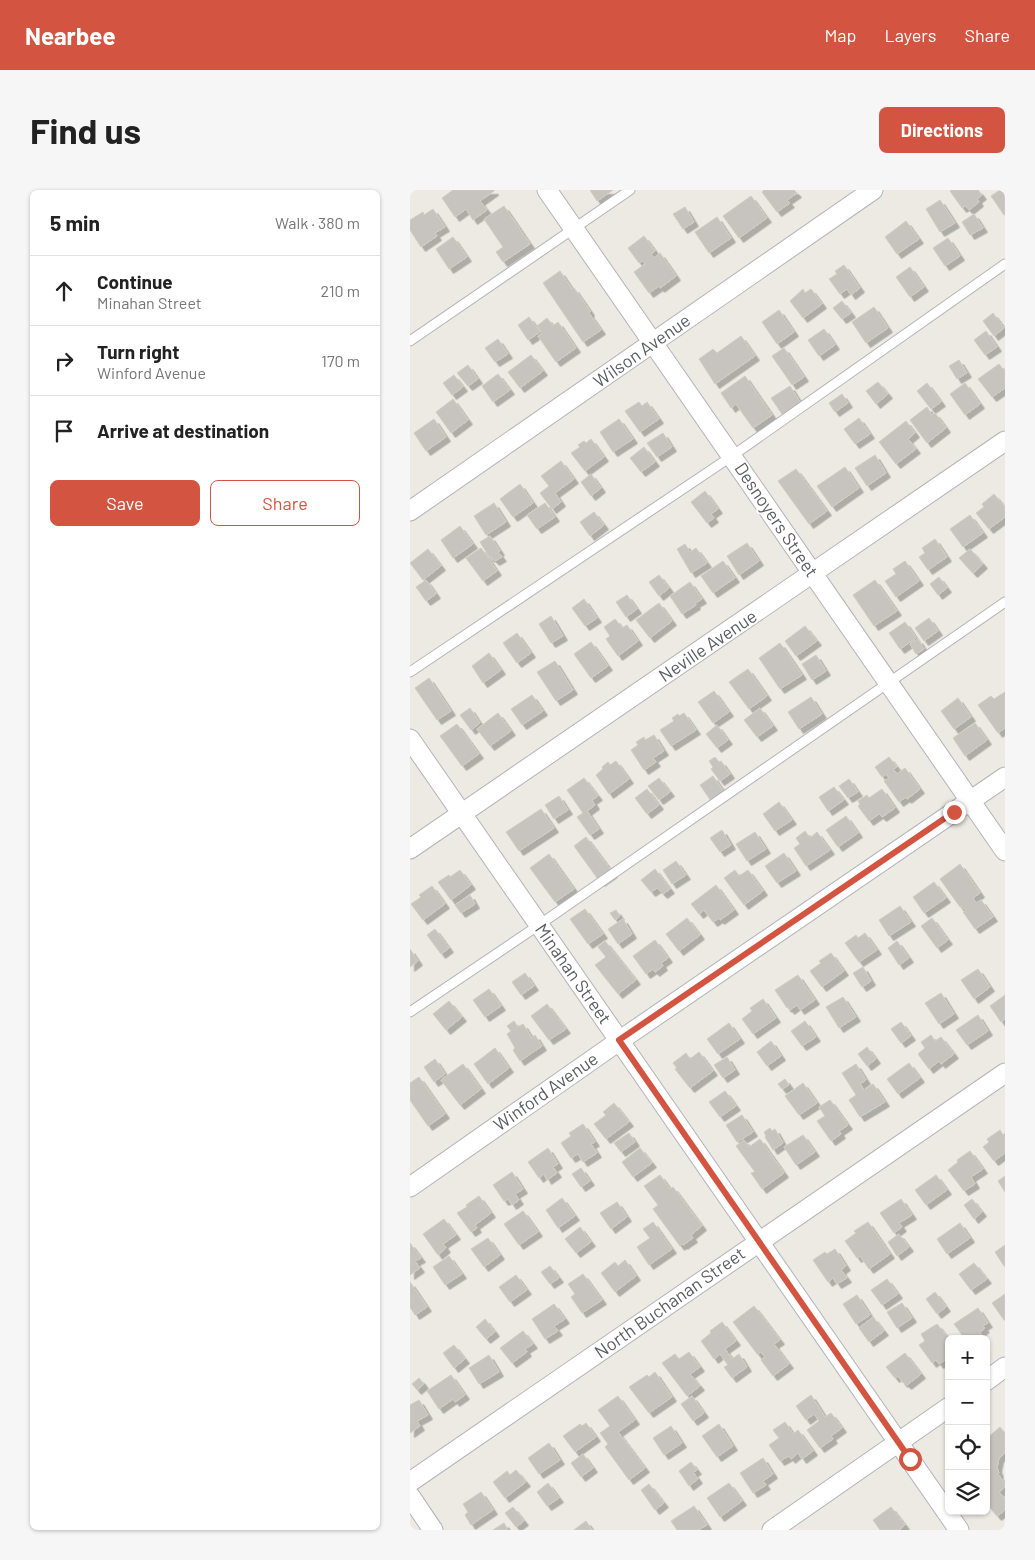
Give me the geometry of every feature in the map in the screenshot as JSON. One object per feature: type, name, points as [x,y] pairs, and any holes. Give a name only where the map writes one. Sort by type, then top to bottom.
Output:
[{"type":"street","name":"Desnoyers Street","points":[[547,190],[1005,851]]},
{"type":"street","name":"Wilson Avenue","points":[[410,511],[873,190]]},
{"type":"street","name":"Neville Avenue","points":[[410,849],[1005,441]]},
{"type":"street","name":"Minahan Street","points":[[410,739],[959,1530]]},
{"type":"street","name":"Winford Avenue","points":[[410,1187],[619,1040],[1005,777]]},
{"type":"street","name":"North Buchanan Street","points":[[410,1482],[1005,1073]]},
{"type":"street","points":[[987,1380],[1005,1368]]},
{"type":"street","points":[[772,1530],[945,1410]]},
{"type":"street","points":[[410,1496],[433,1530]]},
{"type":"lane","points":[[410,341],[630,190]]},
{"type":"lane","points":[[410,672],[732,456],[1005,264]]},
{"type":"lane","points":[[410,1012],[889,684],[1005,602]]},
{"type":"building","points":[[453,190],[494,191],[480,201],[487,210],[473,220],[466,209],[455,217],[442,198]]},
{"type":"building","points":[[590,190],[613,190],[597,201]]},
{"type":"building","points":[[764,190],[794,190],[797,193],[787,200],[790,203],[777,212],[762,192]]},
{"type":"building","points":[[951,190],[978,190],[982,195],[977,199],[979,202],[969,210],[965,206],[962,208]]},
{"type":"building","points":[[1000,190],[1005,190],[1004,215],[991,196]]},
{"type":"building","points":[[751,196],[767,218],[739,238],[723,216]]},
{"type":"building","points":[[940,200],[955,223],[940,232],[926,209]]},
{"type":"building","points":[[504,206],[530,244],[503,262],[496,252],[503,247],[484,219]]},
{"type":"building","points":[[685,207],[694,222],[683,229],[673,214]]},
{"type":"building","points":[[433,209],[445,227],[435,233],[437,236],[421,247],[410,230],[410,220],[423,212],[424,215]]},
{"type":"building","points":[[974,214],[983,228],[970,235],[962,222]]},
{"type":"building","points":[[717,217],[731,238],[709,253],[695,232]]},
{"type":"building","points":[[906,221],[919,239],[897,254],[885,237]]},
{"type":"building","points":[[644,236],[655,251],[651,254],[654,258],[660,253],[676,276],[660,288],[659,286],[649,293],[634,272],[645,264],[642,261],[639,263],[628,248]]},
{"type":"building","points":[[453,237],[467,257],[449,269],[436,249]]},
{"type":"building","points":[[948,238],[960,256],[945,266],[933,248]]},
{"type":"building","points":[[844,265],[860,288],[851,295],[847,289],[840,294],[829,279],[837,274],[835,271]]},
{"type":"building","points":[[910,267],[924,287],[910,297],[896,277]]},
{"type":"building","points":[[560,271],[590,311],[589,313],[601,330],[583,342],[543,283]]},
{"type":"building","points":[[803,289],[805,293],[811,289],[822,304],[803,318],[790,301]]},
{"type":"building","points":[[842,301],[851,313],[842,319],[833,308]]},
{"type":"building","points":[[874,307],[888,328],[866,343],[852,322]]},
{"type":"building","points":[[779,310],[794,332],[777,344],[762,322]]},
{"type":"building","points":[[993,313],[1004,328],[994,336],[983,321]]},
{"type":"building","points":[[529,317],[540,332],[528,340],[518,325]]},
{"type":"building","points":[[547,318],[553,326],[558,322],[576,348],[556,362],[538,336],[542,333],[537,326]]},
{"type":"building","points":[[824,329],[835,345],[819,356],[808,340]]},
{"type":"building","points":[[986,331],[997,347],[985,355],[974,340]]},
{"type":"building","points":[[741,336],[755,356],[715,384],[699,359],[713,349],[717,353]]},
{"type":"building","points":[[498,339],[508,354],[495,362],[485,348]]},
{"type":"building","points":[[784,348],[804,377],[792,385],[772,356]]},
{"type":"building","points":[[531,355],[543,371],[520,388],[508,372]]},
{"type":"building","points":[[959,360],[967,373],[957,379],[949,366]]},
{"type":"building","points":[[999,364],[1005,372],[1005,388],[992,397],[978,379]]},
{"type":"building","points":[[468,365],[478,379],[468,386],[457,373]]},
{"type":"building","points":[[498,374],[510,390],[493,402],[482,386]]},
{"type":"building","points":[[454,375],[463,387],[452,395],[443,383]]},
{"type":"building","points":[[745,376],[772,415],[753,428],[736,404],[731,408],[721,393]]},
{"type":"building","points":[[878,382],[888,394],[876,404],[866,391]]},
{"type":"building","points":[[927,383],[941,402],[931,409],[917,391]]},
{"type":"building","points":[[965,383],[980,404],[965,415],[950,394]]},
{"type":"building","points":[[790,386],[800,402],[782,414],[771,398]]},
{"type":"building","points":[[842,394],[848,403],[835,412],[829,403]]},
{"type":"building","points":[[453,399],[468,420],[451,433],[436,412]]},
{"type":"building","points":[[639,402],[642,406],[647,402],[659,419],[640,432],[625,411]]},
{"type":"building","points":[[927,407],[932,415],[935,413],[946,428],[927,443],[910,420]]},
{"type":"building","points":[[859,418],[870,434],[855,444],[844,429]]},
{"type":"building","points":[[434,419],[446,437],[426,451],[414,433]]},
{"type":"building","points":[[619,419],[633,439],[613,452],[600,432]]},
{"type":"building","points":[[906,421],[915,433],[908,439],[916,449],[896,464],[879,442]]},
{"type":"building","points":[[663,433],[672,447],[657,457],[647,443]]},
{"type":"building","points":[[591,439],[604,457],[585,471],[571,453],[580,447],[578,445],[584,441],[586,443]]},
{"type":"building","points":[[644,447],[655,462],[641,472],[630,458]]},
{"type":"building","points":[[875,455],[886,473],[867,486],[855,468]]},
{"type":"building","points":[[561,461],[574,479],[555,493],[561,502],[552,509],[540,493],[549,486],[541,476]]},
{"type":"building","points":[[845,467],[859,488],[832,507],[817,486]]},
{"type":"building","points":[[796,469],[827,511],[809,524],[778,481]]},
{"type":"building","points":[[591,474],[601,488],[591,496],[581,482]]},
{"type":"building","points":[[520,484],[533,503],[513,517],[500,499]]},
{"type":"building","points":[[705,491],[718,509],[711,514],[714,518],[707,523],[691,502]]},
{"type":"building","points":[[994,494],[1005,507],[1005,517],[989,529],[976,513],[984,507],[982,504]]},
{"type":"building","points":[[494,503],[506,522],[486,535],[474,516]]},
{"type":"building","points":[[545,503],[555,517],[537,529],[527,515]]},
{"type":"building","points":[[594,512],[604,525],[590,536],[580,522]]},
{"type":"building","points":[[970,515],[983,533],[963,547],[950,529]]},
{"type":"building","points":[[460,526],[473,544],[453,558],[441,540]]},
{"type":"building","points":[[490,536],[502,557],[495,561],[490,558],[480,542]]},
{"type":"building","points":[[935,539],[947,557],[928,570],[919,557],[925,553],[922,548]]},
{"type":"building","points":[[747,543],[759,561],[739,575],[727,556]]},
{"type":"building","points":[[685,544],[690,552],[696,548],[707,563],[691,573],[677,549]]},
{"type":"building","points":[[481,548],[497,571],[483,581],[466,558]]},
{"type":"building","points":[[428,549],[441,566],[423,580],[410,563]]},
{"type":"building","points":[[970,549],[983,564],[973,573],[959,558]]},
{"type":"building","points":[[723,561],[735,578],[713,593],[701,576]]},
{"type":"building","points":[[905,561],[919,581],[896,597],[885,581],[896,574],[893,569]]},
{"type":"building","points":[[659,575],[669,588],[659,596],[649,582]]},
{"type":"building","points":[[939,577],[947,588],[938,595],[930,584]]},
{"type":"building","points":[[426,580],[436,594],[426,601],[416,587]]},
{"type":"building","points":[[875,580],[897,611],[874,626],[853,595]]},
{"type":"building","points":[[690,582],[702,599],[682,614],[670,596]]},
{"type":"building","points":[[627,595],[637,609],[626,617],[616,602]]},
{"type":"building","points":[[584,599],[597,618],[585,626],[572,608]]},
{"type":"building","points":[[659,603],[672,621],[650,638],[636,620]]},
{"type":"building","points":[[551,616],[563,636],[551,643],[539,624]]},
{"type":"building","points":[[929,618],[938,631],[924,641],[915,628]]},
{"type":"building","points":[[615,619],[622,628],[627,625],[638,641],[618,656],[606,639],[610,636],[604,627]]},
{"type":"building","points":[[905,622],[916,638],[900,649],[889,633]]},
{"type":"building","points":[[805,626],[817,641],[796,656],[785,641]]},
{"type":"building","points":[[517,633],[531,653],[517,663],[503,643]]},
{"type":"building","points":[[918,639],[924,649],[916,654],[910,644]]},
{"type":"building","points":[[591,642],[608,666],[591,678],[574,654]]},
{"type":"building","points":[[780,643],[802,675],[780,689],[759,658]]},
{"type":"building","points":[[489,653],[501,670],[483,683],[472,666]]},
{"type":"building","points":[[816,655],[826,671],[812,680],[802,664]]},
{"type":"building","points":[[555,661],[573,690],[556,701],[537,672]]},
{"type":"building","points":[[748,669],[767,696],[749,709],[729,682]]},
{"type":"building","points":[[429,678],[451,711],[437,720],[415,688]]},
{"type":"building","points":[[714,691],[729,712],[713,723],[698,702]]},
{"type":"building","points":[[1005,692],[1005,728],[998,733],[978,705],[991,696],[994,699]]},
{"type":"building","points":[[532,695],[543,711],[522,725],[511,709]]},
{"type":"building","points":[[811,697],[822,714],[799,729],[788,712]]},
{"type":"building","points":[[958,698],[971,717],[954,729],[941,711]]},
{"type":"building","points":[[470,708],[480,723],[471,730],[460,715]]},
{"type":"building","points":[[760,708],[773,726],[757,737],[744,720]]},
{"type":"building","points":[[498,713],[511,731],[490,746],[477,729]]},
{"type":"building","points":[[684,713],[696,730],[671,746],[660,730],[674,721],[672,718]]},
{"type":"building","points":[[975,723],[987,740],[965,756],[953,738]]},
{"type":"building","points":[[457,724],[479,754],[462,766],[440,736]]},
{"type":"building","points":[[717,725],[728,740],[717,748],[706,734]]},
{"type":"building","points":[[654,735],[664,751],[653,758],[656,762],[644,770],[631,750],[638,745],[636,742],[644,737],[645,740]]},
{"type":"building","points":[[715,757],[719,762],[721,761],[730,774],[720,781],[711,769],[713,767],[709,761]]},
{"type":"building","points":[[889,757],[897,767],[893,769],[897,774],[905,768],[920,789],[907,799],[906,797],[899,802],[884,781],[889,778],[886,774],[882,777],[875,767]]},
{"type":"building","points":[[616,761],[629,779],[609,794],[596,775],[608,762],[610,765]]},
{"type":"building","points":[[713,776],[724,792],[711,801],[700,785]]},
{"type":"building","points":[[584,778],[598,796],[592,800],[595,805],[587,811],[599,829],[590,835],[577,817],[583,813],[567,790]]},
{"type":"building","points":[[659,778],[670,792],[659,800],[648,786]]},
{"type":"building","points":[[849,779],[858,792],[848,798],[839,786]]},
{"type":"building","points":[[834,787],[844,800],[828,811],[819,797]]},
{"type":"building","points":[[647,789],[659,805],[647,814],[635,798]]},
{"type":"building","points":[[882,789],[895,808],[882,817],[879,814],[869,821],[858,806],[860,804],[858,801],[867,795],[869,798]]},
{"type":"building","points":[[559,796],[568,810],[554,819],[545,805]]},
{"type":"building","points":[[779,802],[792,820],[775,831],[763,814]]},
{"type":"building","points":[[541,809],[554,828],[519,851],[506,832]]},
{"type":"building","points":[[846,816],[858,833],[838,847],[826,830]]},
{"type":"building","points":[[722,830],[731,845],[720,852],[710,838]]},
{"type":"building","points":[[805,831],[810,838],[817,832],[830,850],[806,866],[794,848],[800,844],[796,838]]},
{"type":"building","points":[[755,832],[766,849],[747,861],[736,844]]},
{"type":"building","points":[[586,837],[613,873],[600,882],[574,846]]},
{"type":"building","points":[[784,853],[796,871],[777,883],[765,866]]},
{"type":"building","points":[[549,854],[574,889],[555,902],[530,868]]},
{"type":"building","points":[[676,861],[686,875],[672,884],[663,870]]},
{"type":"building","points":[[960,864],[980,893],[973,898],[976,903],[981,900],[993,917],[975,929],[963,912],[966,911],[962,906],[960,907],[940,879]]},
{"type":"building","points":[[655,869],[670,889],[663,894],[657,888],[651,892],[641,880]]},
{"type":"building","points":[[460,870],[471,885],[451,900],[438,882]]},
{"type":"building","points":[[735,870],[739,876],[748,870],[763,891],[744,905],[724,878]]},
{"type":"building","points":[[934,882],[946,898],[924,913],[913,897]]},
{"type":"building","points":[[716,885],[734,910],[720,920],[719,918],[713,922],[704,910],[699,914],[691,904]]},
{"type":"building","points":[[432,886],[445,904],[423,920],[411,904],[421,897],[419,895]]},
{"type":"building","points":[[470,895],[475,904],[461,913],[455,905]]},
{"type":"building","points":[[900,906],[911,922],[889,936],[879,920]]},
{"type":"building","points":[[585,909],[603,934],[588,944],[570,919]]},
{"type":"building","points":[[616,910],[620,916],[615,920],[610,913]]},
{"type":"building","points":[[687,918],[700,935],[679,951],[666,934]]},
{"type":"building","points":[[932,918],[948,940],[937,948],[921,926]]},
{"type":"building","points":[[623,919],[632,934],[618,944],[608,929]]},
{"type":"building","points":[[435,929],[449,948],[441,954],[427,935]]},
{"type":"building","points":[[865,933],[877,950],[859,962],[845,943],[856,935],[858,938]]},
{"type":"building","points":[[655,940],[668,958],[661,963],[663,966],[655,972],[653,969],[646,974],[633,956]]},
{"type":"building","points":[[605,941],[636,980],[618,994],[595,965],[606,957],[598,947]]},
{"type":"building","points":[[897,941],[909,958],[899,965],[888,948]]},
{"type":"building","points":[[410,949],[418,961],[410,967]]},
{"type":"building","points":[[831,953],[844,971],[822,987],[810,971],[821,963],[819,961]]},
{"type":"building","points":[[863,967],[871,981],[862,987],[853,973]]},
{"type":"building","points":[[978,969],[990,987],[974,999],[961,980]]},
{"type":"building","points":[[525,973],[534,986],[521,995],[512,982]]},
{"type":"building","points":[[798,975],[815,1000],[800,1010],[797,1005],[790,1010],[775,990]]},
{"type":"building","points":[[489,989],[501,1006],[485,1017],[473,1000]]},
{"type":"building","points":[[941,993],[954,1014],[939,1024],[925,1003]]},
{"type":"building","points":[[1005,995],[1005,1019],[1001,1022],[990,1006]]},
{"type":"building","points":[[843,997],[856,1017],[839,1028],[826,1007]]},
{"type":"building","points":[[763,999],[776,1018],[753,1034],[742,1019],[752,1011],[750,1008]]},
{"type":"building","points":[[449,1001],[462,1017],[446,1030],[433,1014]]},
{"type":"building","points":[[547,1004],[566,1029],[549,1040],[531,1016]]},
{"type":"building","points":[[978,1015],[988,1031],[967,1045],[956,1030]]},
{"type":"building","points":[[514,1021],[518,1027],[523,1024],[532,1038],[535,1035],[542,1046],[520,1061],[513,1050],[515,1048],[507,1034],[511,1031],[507,1026]]},
{"type":"building","points":[[805,1021],[816,1037],[802,1046],[791,1031]]},
{"type":"building","points":[[901,1022],[911,1036],[901,1043],[891,1029]]},
{"type":"building","points":[[729,1023],[740,1039],[718,1054],[707,1039]]},
{"type":"building","points":[[931,1035],[935,1041],[941,1037],[954,1054],[941,1064],[939,1061],[929,1069],[918,1054],[925,1048],[921,1042]]},
{"type":"building","points":[[771,1041],[781,1056],[767,1066],[757,1052]]},
{"type":"building","points":[[867,1047],[876,1059],[867,1066],[858,1054]]},
{"type":"building","points":[[495,1048],[509,1068],[488,1084],[474,1064]]},
{"type":"building","points":[[699,1052],[713,1071],[690,1088],[675,1069],[677,1068],[673,1063],[686,1053],[690,1059]]},
{"type":"building","points":[[727,1057],[735,1070],[723,1078],[714,1065]]},
{"type":"building","points":[[435,1059],[445,1074],[434,1082],[424,1067]]},
{"type":"building","points":[[909,1063],[920,1078],[898,1094],[887,1079]]},
{"type":"building","points":[[463,1064],[481,1089],[460,1105],[441,1080]]},
{"type":"building","points":[[856,1064],[866,1080],[860,1084],[864,1090],[873,1084],[885,1102],[860,1117],[849,1100],[856,1095],[842,1073]]},
{"type":"building","points":[[419,1077],[445,1114],[428,1126],[410,1100],[410,1083]]},
{"type":"building","points":[[785,1079],[789,1085],[782,1089],[778,1084]]},
{"type":"building","points":[[803,1083],[817,1103],[799,1115],[785,1096]]},
{"type":"building","points":[[725,1091],[736,1106],[720,1117],[709,1102]]},
{"type":"building","points":[[830,1100],[848,1125],[839,1131],[841,1134],[831,1141],[817,1121],[825,1116],[819,1107]]},
{"type":"building","points":[[614,1103],[629,1122],[606,1139],[594,1124],[606,1115],[603,1112]]},
{"type":"building","points":[[742,1115],[753,1132],[737,1142],[726,1125]]},
{"type":"building","points":[[583,1124],[595,1142],[591,1144],[597,1153],[583,1162],[578,1154],[571,1158],[561,1143],[571,1136],[569,1133]]},
{"type":"building","points":[[770,1128],[772,1131],[775,1129],[783,1143],[773,1150],[764,1132]]},
{"type":"building","points":[[1000,1130],[1003,1135],[1005,1133],[1005,1153],[994,1161],[983,1147],[989,1142],[987,1139]]},
{"type":"building","points":[[629,1133],[635,1142],[621,1152],[614,1143]]},
{"type":"building","points":[[803,1135],[815,1152],[796,1165],[784,1147]]},
{"type":"building","points":[[760,1139],[784,1173],[762,1189],[751,1173],[755,1172],[736,1146],[744,1140],[749,1147]]},
{"type":"building","points":[[548,1148],[558,1164],[553,1167],[557,1173],[547,1180],[544,1174],[539,1178],[528,1162]]},
{"type":"building","points":[[640,1148],[652,1163],[633,1177],[622,1162]]},
{"type":"building","points":[[970,1151],[983,1169],[971,1177],[975,1184],[964,1191],[948,1170],[958,1162],[957,1160]]},
{"type":"building","points":[[581,1168],[590,1181],[581,1187],[572,1174]]},
{"type":"building","points":[[512,1172],[523,1189],[515,1194],[519,1200],[512,1205],[508,1199],[504,1201],[493,1185]]},
{"type":"building","points":[[660,1175],[670,1189],[673,1187],[702,1226],[691,1235],[693,1238],[680,1246],[653,1209],[658,1205],[644,1186]]},
{"type":"building","points":[[936,1175],[947,1190],[926,1205],[915,1190]]},
{"type":"building","points":[[1005,1176],[1005,1192],[998,1181]]},
{"type":"building","points":[[479,1196],[491,1213],[475,1225],[477,1228],[471,1232],[457,1213]]},
{"type":"building","points":[[562,1198],[575,1216],[558,1228],[546,1210]]},
{"type":"building","points":[[901,1199],[912,1215],[899,1223],[902,1227],[894,1233],[880,1213]]},
{"type":"building","points":[[972,1199],[982,1212],[974,1219],[964,1205]]},
{"type":"building","points":[[617,1202],[627,1217],[611,1229],[600,1213]]},
{"type":"building","points":[[523,1211],[538,1232],[519,1245],[504,1224]]},
{"type":"building","points":[[444,1219],[456,1235],[443,1244],[446,1248],[438,1255],[423,1234]]},
{"type":"building","points":[[653,1222],[672,1249],[649,1265],[637,1247],[650,1238],[643,1229]]},
{"type":"building","points":[[868,1222],[890,1254],[869,1269],[860,1256],[857,1258],[845,1241],[856,1233],[854,1231]]},
{"type":"building","points":[[960,1223],[970,1238],[947,1254],[937,1239]]},
{"type":"building","points":[[580,1227],[591,1242],[576,1253],[565,1239]]},
{"type":"building","points":[[899,1234],[909,1247],[897,1256],[888,1242]]},
{"type":"building","points":[[488,1238],[500,1255],[484,1267],[471,1249]]},
{"type":"building","points":[[410,1243],[421,1258],[415,1261],[420,1268],[410,1275]]},
{"type":"building","points":[[1005,1245],[1005,1266],[1004,1266],[995,1252]]},
{"type":"building","points":[[835,1249],[846,1266],[841,1270],[847,1278],[837,1284],[833,1278],[828,1282],[813,1260],[825,1252],[827,1254]]},
{"type":"building","points":[[449,1256],[462,1274],[445,1285],[433,1267]]},
{"type":"building","points":[[625,1260],[636,1276],[615,1292],[601,1273],[615,1262],[618,1266]]},
{"type":"building","points":[[974,1263],[987,1279],[971,1290],[959,1274]]},
{"type":"building","points":[[550,1266],[559,1278],[550,1284],[541,1272]]},
{"type":"building","points":[[583,1274],[602,1300],[582,1313],[571,1297],[575,1294],[568,1284]]},
{"type":"building","points":[[516,1275],[527,1290],[510,1302],[499,1287]]},
{"type":"building","points":[[887,1279],[898,1294],[882,1305],[871,1290]]},
{"type":"building","points":[[410,1282],[427,1307],[415,1315],[410,1307]]},
{"type":"building","points":[[935,1292],[946,1307],[937,1314],[926,1299]]},
{"type":"building","points":[[1005,1294],[1005,1320],[1004,1320],[992,1303]]},
{"type":"building","points":[[857,1295],[870,1315],[856,1324],[843,1304]]},
{"type":"building","points":[[902,1303],[912,1318],[897,1328],[887,1312]]},
{"type":"building","points":[[554,1304],[565,1319],[554,1326],[558,1331],[545,1339],[532,1319]]},
{"type":"building","points":[[754,1306],[780,1340],[774,1344],[789,1364],[773,1376],[761,1360],[765,1357],[761,1352],[758,1355],[733,1322]]},
{"type":"building","points":[[978,1308],[988,1323],[983,1326],[985,1328],[980,1332],[982,1334],[981,1335],[962,1335],[954,1324]]},
{"type":"building","points":[[873,1317],[884,1331],[869,1342],[859,1328]]},
{"type":"building","points":[[485,1319],[495,1332],[486,1339],[476,1327]]},
{"type":"building","points":[[722,1322],[736,1341],[725,1349],[732,1359],[739,1354],[747,1367],[732,1378],[724,1367],[728,1365],[720,1354],[714,1359],[701,1341]]},
{"type":"building","points":[[937,1324],[946,1335],[945,1360],[939,1364],[936,1360],[932,1363],[919,1345],[925,1341],[921,1334]]},
{"type":"building","points":[[523,1331],[533,1344],[525,1349],[527,1352],[512,1363],[500,1348]]},
{"type":"building","points":[[454,1345],[465,1359],[454,1368],[443,1353]]},
{"type":"building","points":[[689,1352],[700,1367],[690,1374],[700,1386],[687,1396],[662,1363],[675,1354],[679,1359]]},
{"type":"building","points":[[905,1353],[921,1374],[907,1385],[898,1376],[895,1378],[886,1367]]},
{"type":"building","points":[[489,1355],[499,1372],[479,1384],[469,1368]]},
{"type":"building","points":[[655,1372],[672,1397],[649,1413],[629,1387]]},
{"type":"building","points":[[451,1375],[465,1395],[455,1402],[453,1399],[439,1409],[427,1391]]},
{"type":"building","points":[[419,1378],[424,1384],[417,1390],[412,1384]]},
{"type":"building","points":[[811,1395],[825,1417],[831,1413],[842,1428],[831,1436],[833,1439],[820,1448],[807,1430],[819,1421],[814,1414],[806,1420],[796,1406]]},
{"type":"building","points":[[618,1396],[635,1420],[618,1432],[645,1468],[629,1480],[605,1447],[608,1444],[600,1433],[610,1426],[598,1410]]},
{"type":"building","points":[[692,1396],[704,1413],[693,1421],[681,1404]]},
{"type":"building","points":[[419,1400],[428,1415],[417,1421],[420,1426],[410,1433],[410,1405]]},
{"type":"building","points":[[785,1422],[793,1434],[798,1430],[813,1451],[802,1459],[798,1453],[791,1459],[789,1456],[780,1461],[769,1445],[779,1438],[773,1430]]},
{"type":"building","points":[[586,1423],[596,1437],[575,1452],[563,1436],[580,1424],[582,1426]]},
{"type":"building","points":[[719,1424],[733,1446],[717,1457],[702,1436]]},
{"type":"building","points":[[671,1426],[682,1443],[664,1455],[653,1438]]},
{"type":"building","points":[[1000,1427],[1005,1433],[1005,1453],[999,1458],[997,1468],[998,1474],[1005,1484],[1005,1487],[999,1492],[1005,1499],[1005,1510],[997,1516],[990,1508],[990,1436]]},
{"type":"building","points":[[549,1443],[560,1460],[539,1474],[528,1458]]},
{"type":"building","points":[[583,1454],[593,1468],[581,1477],[571,1463]]},
{"type":"building","points":[[763,1458],[773,1474],[763,1481],[766,1485],[753,1493],[740,1473]]},
{"type":"building","points":[[691,1462],[697,1470],[693,1472],[698,1479],[689,1486],[679,1471]]},
{"type":"building","points":[[516,1470],[526,1482],[505,1498],[493,1482],[507,1471],[510,1475]]},
{"type":"building","points":[[548,1483],[559,1498],[547,1506],[537,1492]]},
{"type":"building","points":[[729,1483],[742,1501],[720,1517],[707,1498]]},
{"type":"building","points":[[649,1484],[664,1503],[655,1510],[641,1490]]},
{"type":"building","points":[[481,1492],[493,1510],[471,1525],[465,1515],[468,1512],[463,1504]]},
{"type":"building","points":[[694,1506],[707,1525],[698,1530],[677,1530],[671,1521]]},
{"type":"building","points":[[513,1507],[524,1521],[516,1527],[505,1513]]},
{"type":"building","points":[[891,1507],[905,1525],[899,1530],[880,1530],[873,1520]]},
{"type":"building","points":[[586,1521],[592,1530],[574,1530]]},
{"type":"building","points":[[504,1523],[508,1530],[493,1530]]},
{"type":"route","points":[[910,1459],[619,1040],[954,812]]}]
